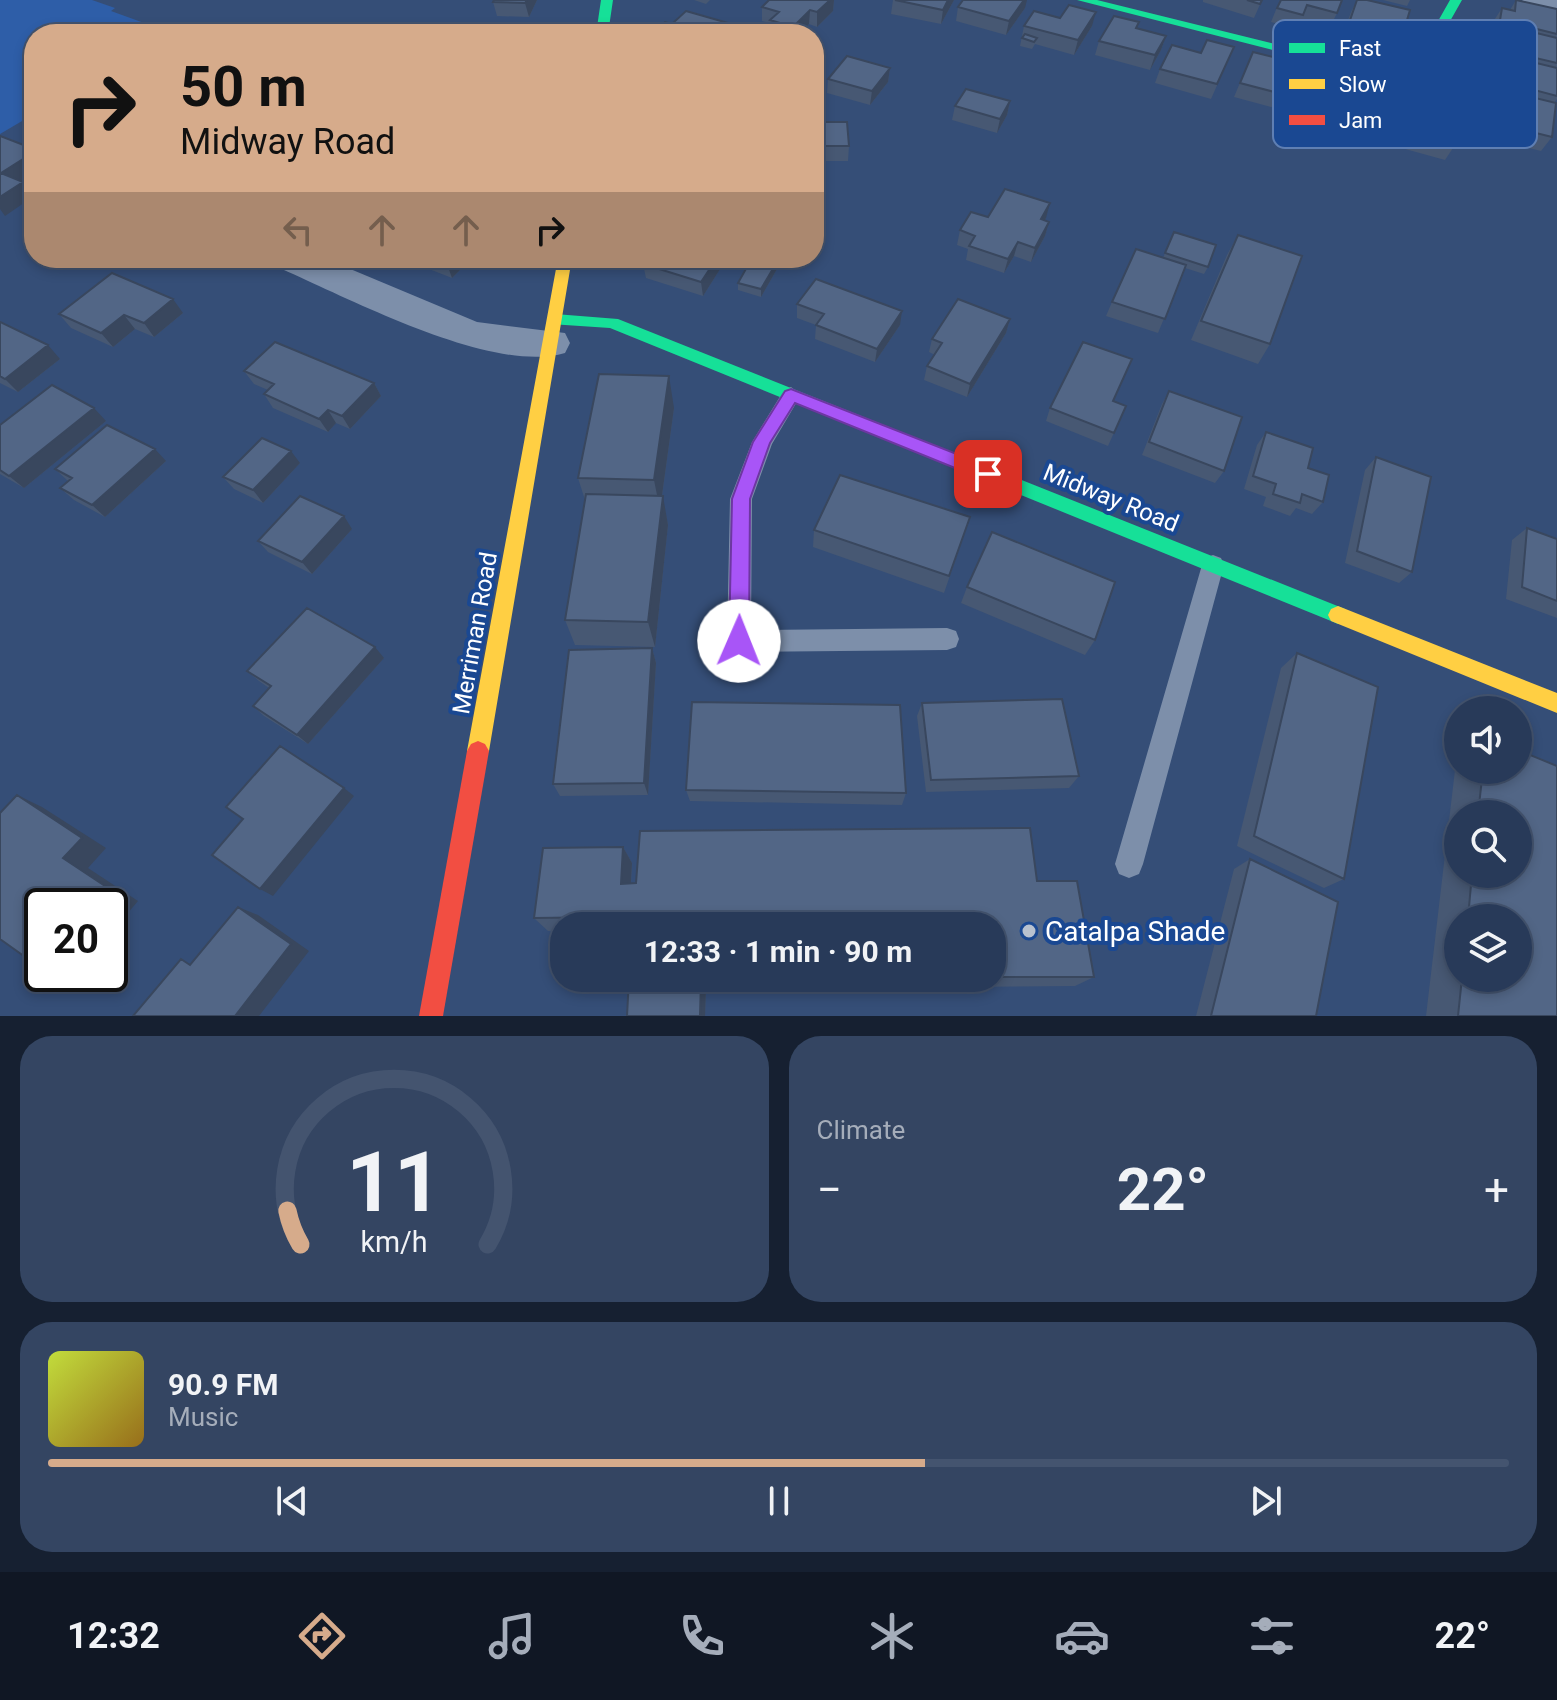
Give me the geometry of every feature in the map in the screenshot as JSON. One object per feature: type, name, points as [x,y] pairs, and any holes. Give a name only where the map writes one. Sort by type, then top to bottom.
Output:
[{"type":"street","points":[[603,24],[607,0]]},
{"type":"street","points":[[1083,0],[1273,47]]},
{"type":"street","points":[[1445,20],[1456,0]]},
{"type":"street","points":[[1536,0],[1557,6]]},
{"type":"street","points":[[314,268],[472,335],[553,331]]},
{"type":"street","name":"Merriman Road","points":[[431,1016],[563,268]]},
{"type":"street","name":"Midway Road","points":[[553,331],[612,323],[1557,703]]},
{"type":"lane","points":[[791,395],[762,442],[741,499],[739,641],[947,639]]},
{"type":"lane","points":[[1129,864],[1213,565]]},
{"type":"shaded area","points":[[0,0],[92,0],[115,8],[111,11],[147,24],[24,24],[24,120],[0,134]]},
{"type":"building","points":[[494,0],[527,0],[525,3]]},
{"type":"building","points":[[769,0],[830,0],[817,12],[810,10],[796,24],[770,20],[779,12],[762,7]]},
{"type":"building","points":[[895,0],[948,0],[943,10]]},
{"type":"building","points":[[963,0],[1024,0],[1009,21],[958,7]]},
{"type":"building","points":[[1281,0],[1342,0],[1337,13],[1307,5],[1303,15],[1277,8]]},
{"type":"building","points":[[1357,0],[1410,10],[1407,20],[1350,20]]},
{"type":"building","points":[[1516,0],[1557,9],[1557,34],[1537,29],[1537,20],[1500,20],[1502,8],[1515,11]]},
{"type":"building","points":[[1069,5],[1096,12],[1078,40],[1024,26],[1034,11],[1060,18]]},
{"type":"building","points":[[686,11],[732,24],[672,24]]},
{"type":"building","points":[[1114,16],[1139,22],[1136,28],[1166,36],[1155,55],[1099,41]]},
{"type":"building","points":[[1537,33],[1557,38],[1557,63],[1537,58]]},
{"type":"building","points":[[1025,34],[1037,38],[1034,42],[1022,38]]},
{"type":"building","points":[[1207,40],[1234,47],[1217,84],[1160,69],[1172,45],[1201,53]]},
{"type":"building","points":[[1253,52],[1273,57],[1273,92],[1240,83]]},
{"type":"building","points":[[847,56],[890,68],[872,91],[828,79]]},
{"type":"building","points":[[1537,63],[1557,68],[1557,96],[1537,91]]},
{"type":"building","points":[[966,89],[1010,101],[1000,119],[955,106]]},
{"type":"building","points":[[1537,98],[1556,103],[1552,137],[1537,133]]},
{"type":"building","points":[[824,122],[847,122],[849,146],[824,146]]},
{"type":"building","points":[[0,136],[24,145],[24,158],[1,173],[23,182],[0,197]]},
{"type":"building","points":[[1005,189],[1050,203],[1041,219],[1049,222],[1035,248],[1018,242],[1008,259],[969,246],[975,236],[960,230],[971,212],[988,217]]},
{"type":"building","points":[[1174,232],[1216,245],[1208,267],[1165,253]]},
{"type":"building","points":[[1238,235],[1302,256],[1270,344],[1201,321]]},
{"type":"building","points":[[1136,249],[1186,265],[1165,319],[1112,302]]},
{"type":"building","points":[[656,268],[710,268],[701,282]]},
{"type":"building","points":[[746,268],[773,268],[761,289],[738,283]]},
{"type":"building","points":[[112,273],[173,299],[144,323],[124,315],[101,333],[59,314]]},
{"type":"building","points":[[816,279],[902,311],[877,349],[816,325],[824,314],[797,304]]},
{"type":"building","points":[[958,299],[1010,319],[970,384],[927,366],[942,343],[932,339]]},
{"type":"building","points":[[0,322],[48,345],[5,379],[0,376]]},
{"type":"building","points":[[275,342],[374,383],[342,416],[328,410],[319,419],[264,394],[274,384],[244,371]]},
{"type":"building","points":[[1083,342],[1132,359],[1113,401],[1126,406],[1114,433],[1050,408]]},
{"type":"building","points":[[599,374],[669,376],[654,480],[578,478]]},
{"type":"building","points":[[52,385],[94,408],[9,476],[0,470],[0,425]]},
{"type":"building","points":[[1169,391],[1242,417],[1224,471],[1149,442]]},
{"type":"building","points":[[107,425],[155,449],[92,505],[60,488],[72,478],[55,469]]},
{"type":"building","points":[[1266,432],[1313,448],[1308,468],[1329,475],[1323,502],[1302,494],[1300,503],[1273,494],[1276,484],[1253,476]]},
{"type":"building","points":[[262,438],[291,451],[253,490],[223,477]]},
{"type":"building","points":[[1376,457],[1431,477],[1412,572],[1357,551]]},
{"type":"building","points":[[840,475],[970,517],[949,576],[814,530]]},
{"type":"building","points":[[586,494],[663,496],[648,622],[565,620]]},
{"type":"building","points":[[300,496],[344,516],[302,562],[258,541]]},
{"type":"building","points":[[1527,528],[1557,539],[1557,601],[1522,587]]},
{"type":"building","points":[[992,532],[1115,582],[1095,640],[967,587]]},
{"type":"building","points":[[307,608],[375,647],[297,735],[253,706],[271,686],[247,671]]},
{"type":"building","points":[[652,648],[644,783],[553,784],[569,650]]},
{"type":"building","points":[[1297,653],[1378,687],[1344,879],[1254,836]]},
{"type":"building","points":[[1062,699],[1079,776],[931,780],[922,703]]},
{"type":"building","points":[[692,702],[900,705],[906,793],[686,790]]},
{"type":"building","points":[[280,746],[344,788],[260,889],[212,855],[243,819],[226,807]]},
{"type":"building","points":[[1532,756],[1557,766],[1557,1016],[1458,1016],[1461,992],[1532,992],[1532,904],[1469,904],[1471,888],[1532,888],[1532,800],[1480,800],[1481,784],[1532,784]]},
{"type":"building","points":[[17,795],[82,838],[63,858],[108,888],[24,888],[24,956],[0,939],[0,813]]},
{"type":"building","name":"Catalpa Shade","points":[[1030,828],[1037,881],[1077,881],[1094,977],[1006,977],[1006,912],[550,912],[550,918],[534,918],[543,848],[623,847],[621,884],[636,883],[640,831]]},
{"type":"building","points":[[1250,859],[1338,902],[1316,1016],[1211,1016]]},
{"type":"building","points":[[238,907],[291,944],[235,1016],[133,1016],[181,959],[190,965]]},
{"type":"building","points":[[628,992],[701,992],[700,1016],[627,1016]]},
{"type":"traffic: fast","points":[[603,24],[607,0]]},
{"type":"traffic: fast","points":[[1083,0],[1273,47]]},
{"type":"traffic: fast","points":[[1445,20],[1456,0]]},
{"type":"traffic: fast","points":[[555,320],[612,323],[1338,615]]},
{"type":"traffic: slow","points":[[478,751],[563,268]]},
{"type":"traffic: slow","points":[[1338,615],[1557,703]]},
{"type":"traffic: jam","points":[[431,1016],[478,751]]},
{"type":"place","name":"Catalpa Shade","points":[[1029,931]]},
{"type":"route","points":[[739,641],[741,499],[762,442],[791,395],[988,474]]}]
